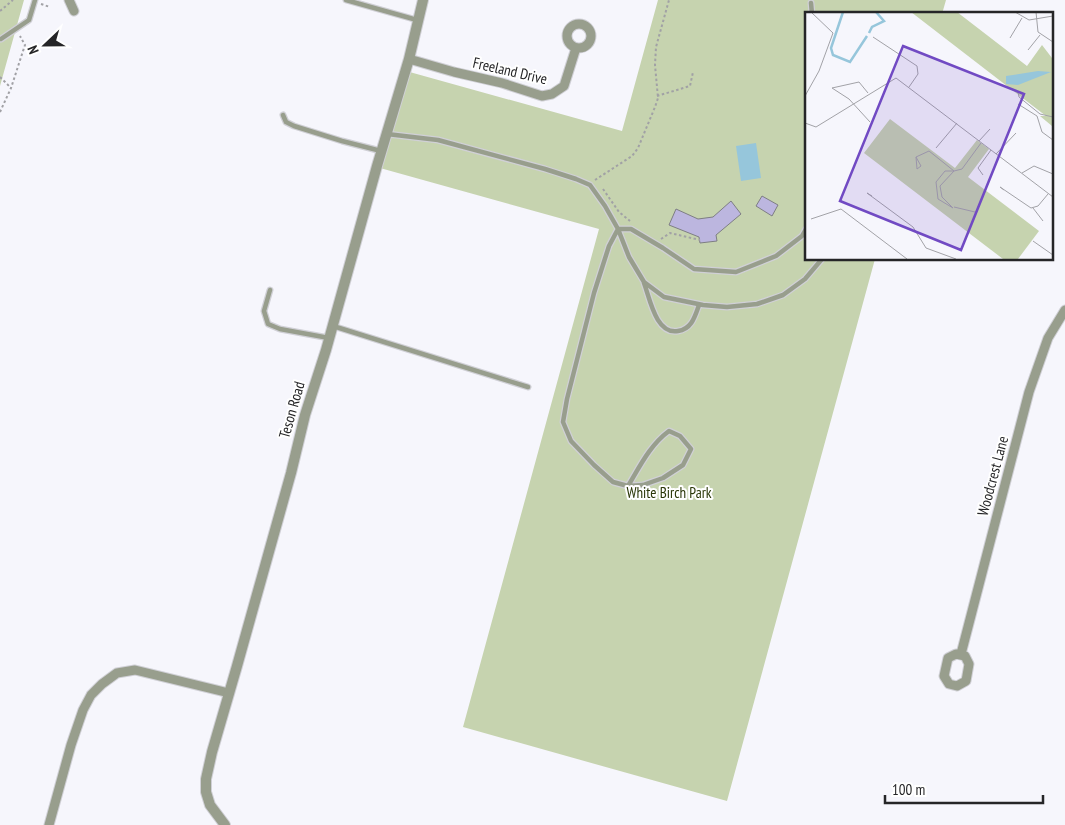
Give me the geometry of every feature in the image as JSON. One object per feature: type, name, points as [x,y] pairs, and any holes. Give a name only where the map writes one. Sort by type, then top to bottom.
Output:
[{"type":"street","points":[[69,0],[74,11]]},
{"type":"street","name":"Teson Road","points":[[225,825],[210,805],[206,792],[206,779],[291,473],[305,415],[409,60],[423,0]]},
{"type":"street","name":"Freeland Drive","points":[[409,60],[502,83],[542,96],[552,94],[564,86],[576,48]]},
{"type":"street","name":"Woodcrest Lane","points":[[961,654],[1029,392],[1048,338],[1065,310]]},
{"type":"street","points":[[49,825],[68,753],[83,710],[91,694],[117,672],[135,670],[229,693]]},
{"type":"lane","points":[[2,39],[29,20],[35,0]]},
{"type":"lane","points":[[346,0],[418,21]]},
{"type":"lane","points":[[811,3],[812,12]]},
{"type":"lane","points":[[284,115],[286,122],[294,126],[381,151]]},
{"type":"lane","points":[[386,134],[438,140],[545,169],[590,185],[618,229],[629,258],[644,282],[657,317],[663,327],[669,331],[677,332],[687,329],[699,305]]},
{"type":"lane","points":[[618,229],[631,229],[694,269],[736,272],[776,256],[802,236],[805,231]]},
{"type":"lane","points":[[618,229],[608,246],[594,293],[563,422],[572,441],[594,465],[613,482],[628,486],[643,485],[663,478],[683,465],[691,450],[680,436],[669,431],[659,438],[628,486]]},
{"type":"lane","points":[[644,282],[664,297],[699,305],[734,306],[757,304],[783,295],[805,279],[821,260]]},
{"type":"lane","points":[[270,290],[264,311],[268,324],[280,329],[329,338]]},
{"type":"lane","points":[[332,326],[528,388]]},
{"type":"path","points":[[0,11],[13,0]]},
{"type":"path","points":[[595,180],[632,156],[645,132],[658,96],[655,65],[656,47],[669,0]]},
{"type":"path","points":[[41,4],[50,7]]},
{"type":"path","points":[[0,112],[11,88],[25,45],[17,29]]},
{"type":"path","points":[[658,96],[690,86],[692,72]]},
{"type":"path","points":[[0,77],[11,88]]},
{"type":"path","points":[[600,186],[618,212],[632,223]]},
{"type":"path","points":[[659,240],[670,233],[700,240]]},
{"type":"green space","points":[[0,0],[24,0],[0,86]]},
{"type":"green space","name":"White Birch Park","points":[[658,0],[946,0],[943,12],[805,12],[805,260],[875,260],[727,801],[463,727],[599,229],[380,168],[406,71],[622,131]]},
{"type":"water","points":[[756,143],[761,178],[741,181],[736,146]]},
{"type":"building","points":[[762,196],[778,205],[772,216],[756,206]]},
{"type":"building","points":[[731,201],[741,214],[716,235],[717,241],[700,243],[699,237],[669,225],[676,209],[698,219],[713,217]]}]
